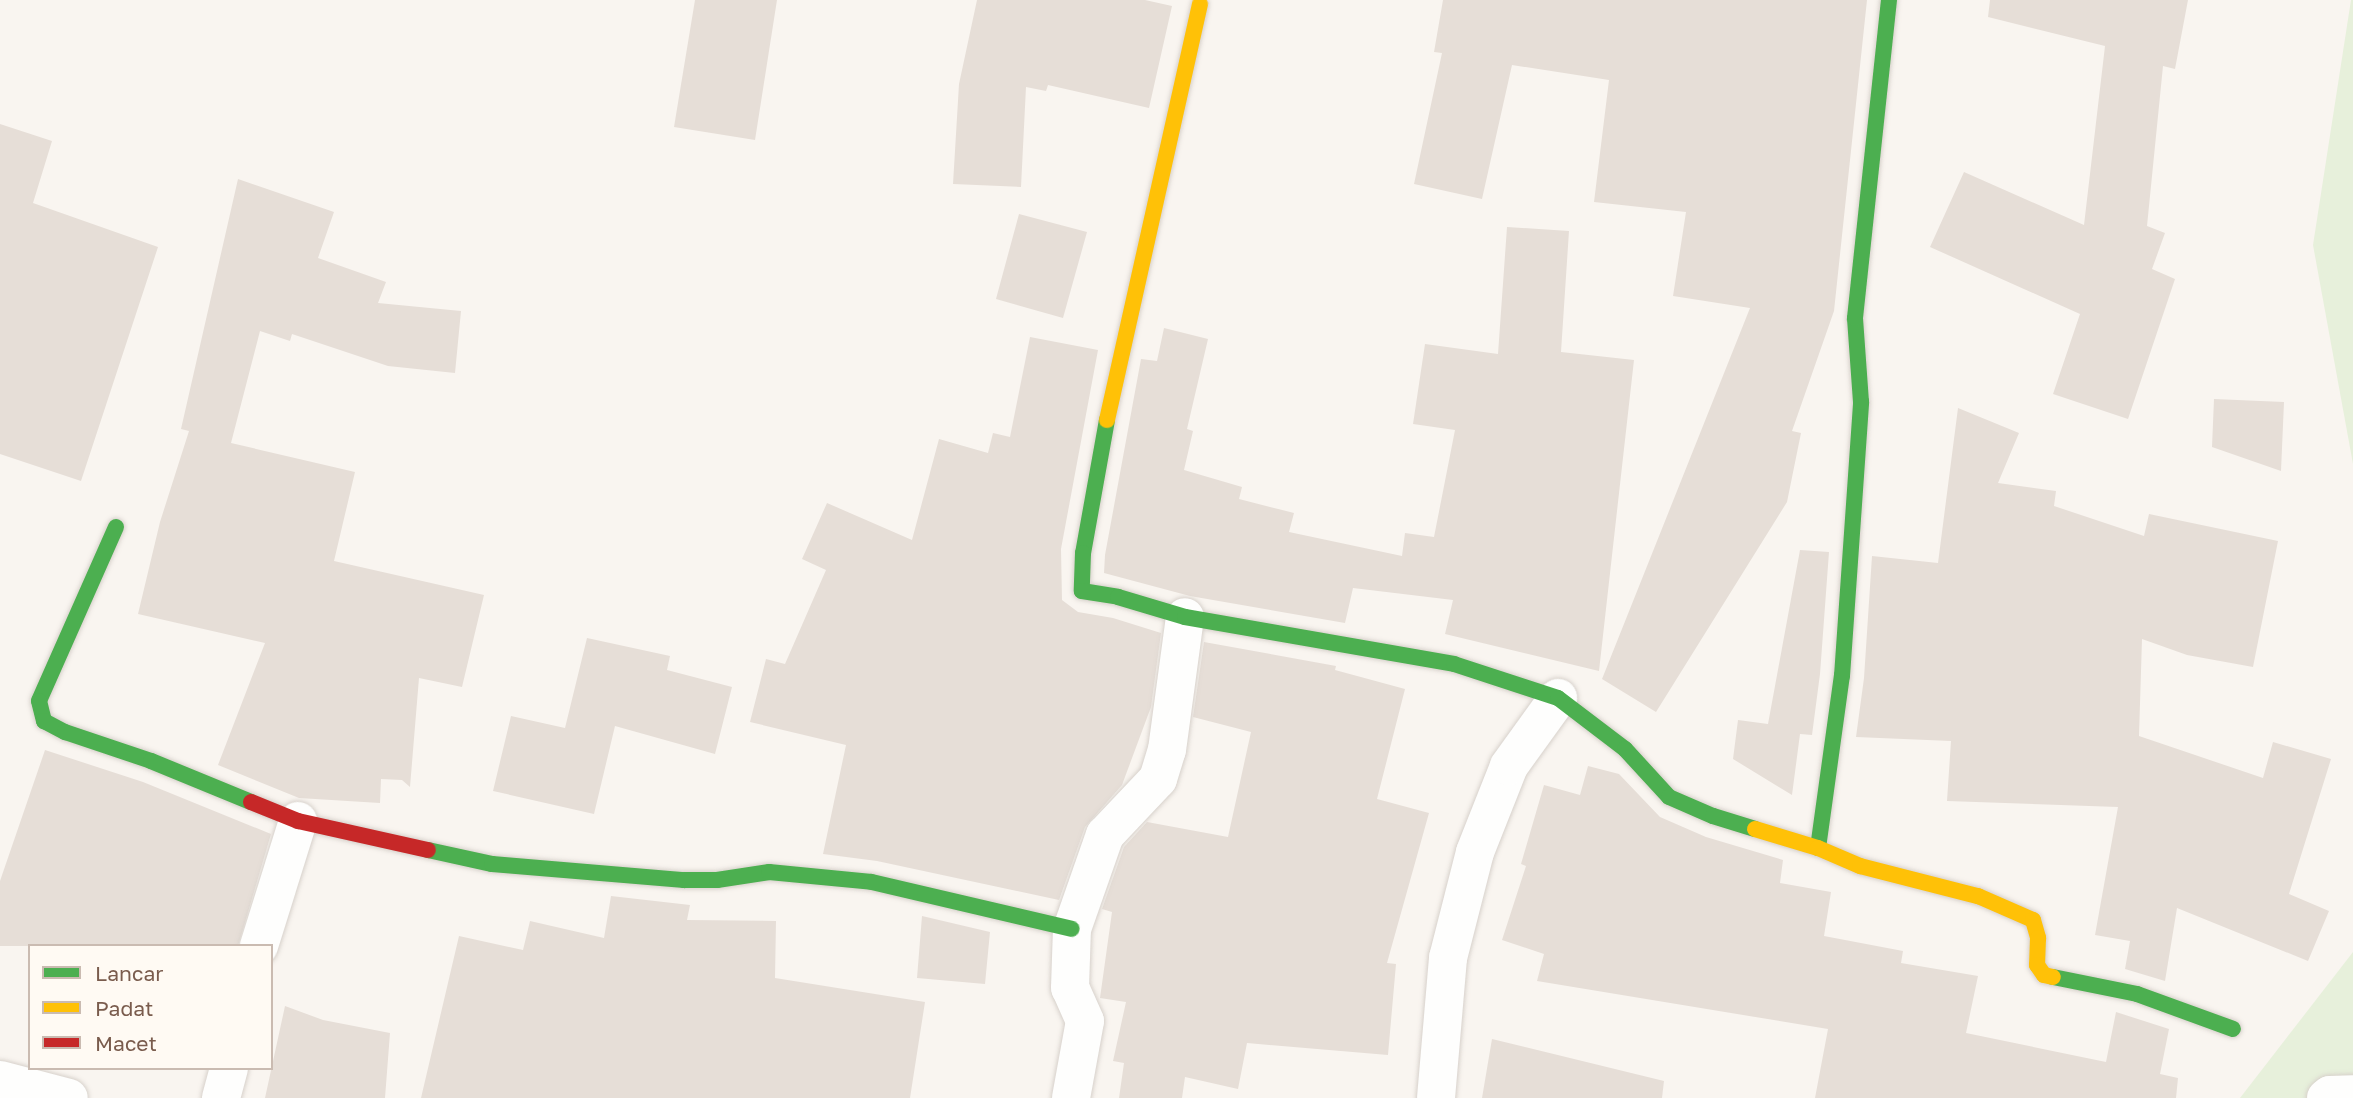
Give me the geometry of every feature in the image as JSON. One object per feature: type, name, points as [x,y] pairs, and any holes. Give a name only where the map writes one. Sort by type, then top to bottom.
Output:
[{"type":"street","points":[[1818,848],[1843,662],[1861,402],[1855,318],[1889,0]]},
{"type":"street","points":[[1200,4],[1116,370],[1080,574],[1083,591],[1118,597],[1185,617],[1454,664],[1559,698],[1625,748],[1669,797],[1713,816],[1818,848],[1860,866],[1978,896],[2033,920],[2038,937],[2037,965],[2044,975],[2137,994],[2233,1029]]},
{"type":"street","points":[[116,527],[38,701],[44,721],[65,732],[151,761],[298,821],[492,864],[684,880],[717,880],[769,873],[872,882],[1072,929]]},
{"type":"street","points":[[1072,1098],[1085,1021],[1069,988],[1072,929],[1105,835],[1158,779],[1167,750],[1185,617]]},
{"type":"street","points":[[1436,1098],[1448,958],[1475,852],[1509,766],[1559,698]]},
{"type":"street","points":[[260,944],[298,821]]},
{"type":"street","points":[[222,1098],[229,1070]]},
{"type":"street","points":[[0,1080],[69,1098]]},
{"type":"street","points":[[2326,1098],[2330,1094],[2353,1094]]},
{"type":"green space","points":[[2353,0],[2353,464],[2313,245]]},
{"type":"green space","points":[[2353,952],[2353,1098],[2240,1098]]},
{"type":"building","points":[[695,0],[777,0],[755,140],[674,127]]},
{"type":"building","points":[[977,0],[1145,0],[1172,6],[1149,108],[1048,85],[1046,91],[1026,87],[1021,187],[953,184],[959,84]]},
{"type":"building","points":[[1443,0],[1867,0],[1834,311],[1792,431],[1801,433],[1787,502],[1656,712],[1602,679],[1750,308],[1673,296],[1686,212],[1594,202],[1609,80],[1512,65],[1482,199],[1414,184],[1442,53],[1434,52]]},
{"type":"building","points":[[1990,0],[2188,0],[2175,69],[2163,66],[2147,226],[2165,233],[2152,269],[2175,279],[2128,419],[2053,394],[2080,314],[1930,247],[1964,172],[2084,225],[2105,46],[1988,17]]},
{"type":"building","points":[[0,124],[52,141],[33,203],[158,247],[81,481],[0,454]]},
{"type":"building","points":[[238,179],[334,212],[318,258],[386,282],[378,303],[461,311],[455,373],[388,366],[292,334],[290,341],[260,331],[231,443],[355,472],[334,561],[484,595],[462,687],[419,678],[410,787],[402,780],[381,779],[380,803],[299,798],[218,765],[265,643],[138,614],[160,522],[189,431],[181,429]]},
{"type":"building","points":[[1019,214],[1087,232],[1063,318],[996,299]]},
{"type":"building","points":[[1507,227],[1569,231],[1561,352],[1634,360],[1599,671],[1445,634],[1453,600],[1353,588],[1345,623],[1190,596],[1104,573],[1141,359],[1157,361],[1164,328],[1208,339],[1187,429],[1193,431],[1184,470],[1242,487],[1239,499],[1294,513],[1289,532],[1402,556],[1405,533],[1434,537],[1455,430],[1413,424],[1425,344],[1498,354]]},
{"type":"building","points":[[1030,337],[1098,350],[1061,549],[1062,600],[1078,612],[1113,618],[1161,633],[1151,707],[1122,785],[1085,827],[1059,900],[877,861],[823,854],[846,745],[750,722],[766,659],[785,664],[826,570],[802,559],[827,503],[912,540],[939,439],[988,453],[993,433],[1010,437]]},
{"type":"building","points":[[2214,399],[2284,402],[2281,471],[2212,447]]},
{"type":"building","points":[[1958,408],[2019,433],[1998,483],[2056,491],[2054,506],[2144,536],[2149,514],[2278,541],[2253,667],[2187,655],[2142,639],[2139,736],[2263,778],[2273,742],[2331,759],[2289,894],[2329,911],[2308,961],[2177,908],[2165,981],[2125,969],[2130,941],[2095,935],[2118,807],[1947,801],[1951,741],[1856,737],[1864,678],[1872,556],[1938,563]]},
{"type":"building","points":[[1800,550],[1829,552],[1820,674],[1812,735],[1800,734],[1792,795],[1733,759],[1738,720],[1768,724]]},
{"type":"building","points":[[587,638],[670,656],[667,670],[732,687],[715,754],[615,726],[594,814],[493,791],[511,716],[565,728]]},
{"type":"building","points":[[1204,642],[1336,666],[1335,670],[1405,689],[1377,799],[1429,813],[1387,963],[1396,964],[1388,1055],[1247,1043],[1238,1089],[1185,1077],[1182,1098],[1119,1098],[1124,1063],[1113,1061],[1126,1002],[1100,998],[1112,912],[1102,909],[1124,847],[1147,822],[1228,837],[1251,732],[1193,717]]},
{"type":"building","points":[[45,750],[143,782],[271,834],[239,944],[0,946],[0,881]]},
{"type":"building","points":[[1588,766],[1619,774],[1660,817],[1706,837],[1783,860],[1780,883],[1831,892],[1824,936],[1903,951],[1901,963],[1978,976],[1966,1033],[2106,1062],[2116,1012],[2169,1029],[2160,1074],[2178,1078],[2176,1098],[1815,1098],[1828,1029],[1537,981],[1544,954],[1502,940],[1526,866],[1521,864],[1544,785],[1580,795]]},
{"type":"building","points":[[611,896],[690,905],[687,920],[776,921],[775,978],[925,1002],[910,1098],[421,1098],[459,936],[523,950],[530,921],[604,938]]},
{"type":"building","points":[[922,916],[990,932],[985,984],[917,978]]},
{"type":"building","points":[[285,1006],[323,1020],[390,1033],[385,1098],[265,1098]]},
{"type":"building","points":[[1492,1039],[1664,1081],[1662,1098],[1482,1098]]},
{"type":"traffic: fast","points":[[1818,848],[1842,676],[1861,402],[1855,318],[1889,0]]},
{"type":"traffic: fast","points":[[1107,420],[1083,553],[1082,591],[1118,597],[1185,617],[1454,664],[1558,698],[1625,749],[1669,797],[1713,816],[1755,829]]},
{"type":"traffic: fast","points":[[116,527],[39,701],[44,721],[65,732],[151,761],[251,802]]},
{"type":"traffic: fast","points":[[428,850],[492,864],[684,880],[717,880],[769,872],[872,882],[1072,929]]},
{"type":"traffic: fast","points":[[2053,977],[2137,994],[2233,1029]]},
{"type":"traffic: slow","points":[[1107,420],[1200,4]]},
{"type":"traffic: slow","points":[[1755,829],[1818,848],[1860,866],[1978,896],[2033,920],[2038,938],[2037,965],[2044,975],[2053,977]]},
{"type":"traffic: jam","points":[[251,802],[298,821],[428,850]]}]
